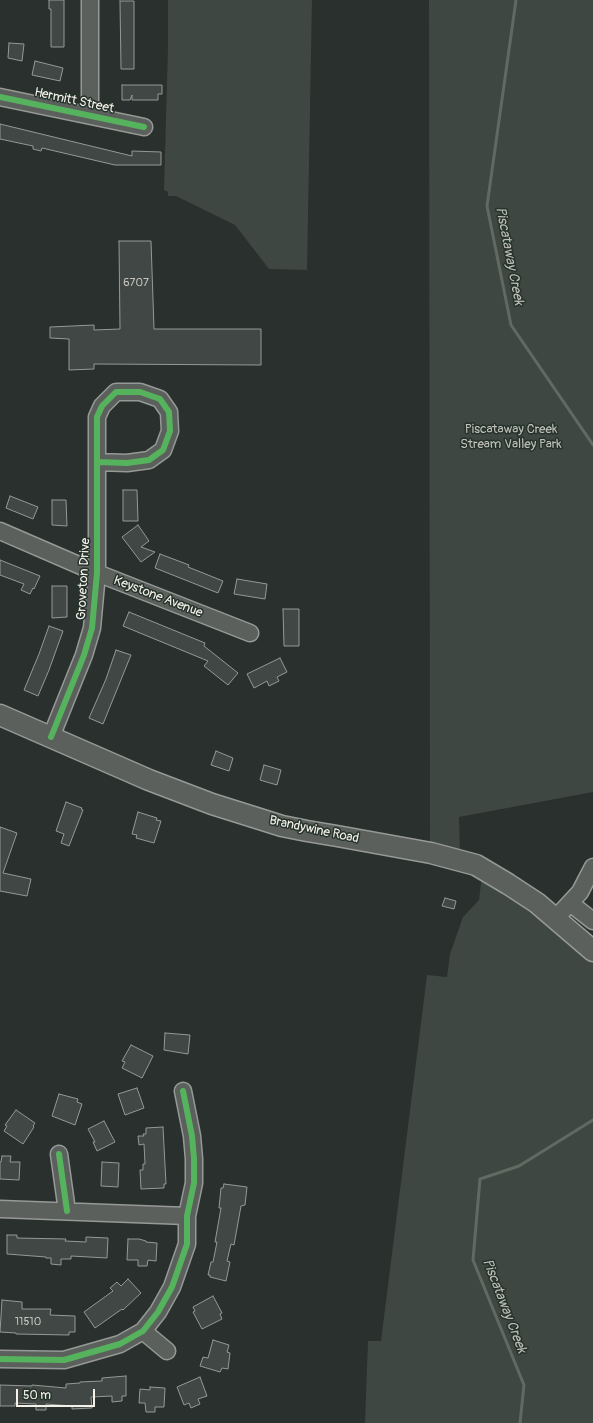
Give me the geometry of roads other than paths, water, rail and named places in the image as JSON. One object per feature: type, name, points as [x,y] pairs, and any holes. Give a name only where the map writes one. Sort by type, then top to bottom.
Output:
[{"type":"main road","name":"Brandywine Road","points":[[0,715],[149,780],[212,804],[275,824],[431,853],[476,865],[508,884],[537,904],[593,951]]},
{"type":"street","points":[[90,0],[90,115]]},
{"type":"street","name":"Hermitt Street","points":[[0,97],[144,127]]},
{"type":"street","name":"Groveton Drive","points":[[51,737],[84,655],[92,628],[98,573],[97,462],[98,417],[102,406],[116,392],[140,392],[160,399],[168,412],[170,431],[163,450],[149,460],[127,463],[97,462]]},
{"type":"street","name":"Keystone Avenue","points":[[0,531],[98,573],[250,634]]},
{"type":"street","points":[[555,919],[580,892],[593,867]]},
{"type":"street","points":[[570,903],[593,921]]},
{"type":"street","points":[[0,1359],[64,1360],[120,1344],[143,1331],[158,1312],[172,1287],[187,1244],[188,1216],[194,1183],[192,1136],[182,1091]]},
{"type":"street","points":[[59,1154],[67,1211]]},
{"type":"street","points":[[0,1209],[188,1216]]},
{"type":"street","points":[[143,1331],[167,1351]]},
{"type":"waterway","name":"Piscataway Creek","points":[[516,0],[487,206],[511,325],[593,445]]},
{"type":"waterway","name":"Piscataway Creek","points":[[520,1423],[524,1385],[473,1260],[480,1179],[519,1166],[593,1120]]},
{"type":"park label","name":"Piscataway Creek Stream Valley Park","points":[[511,438]]}]
